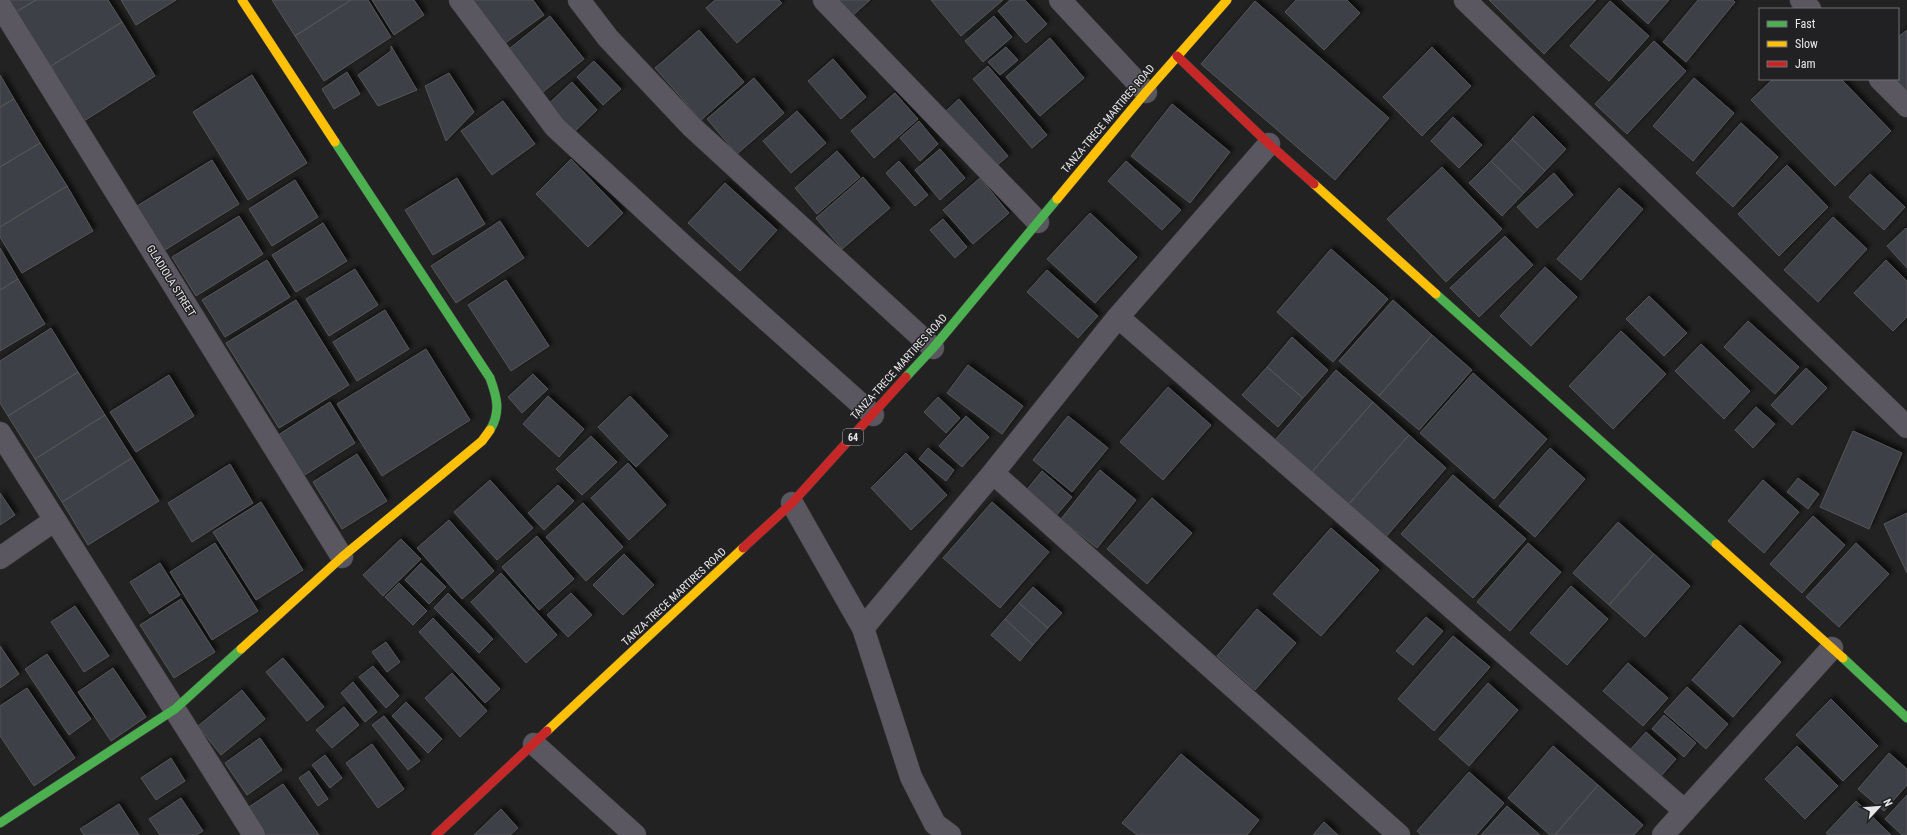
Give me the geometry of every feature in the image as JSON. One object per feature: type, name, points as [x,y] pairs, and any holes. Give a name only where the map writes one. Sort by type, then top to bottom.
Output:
[{"type":"street","points":[[0,823],[174,708],[342,557],[482,441],[493,428],[498,415],[499,400],[490,378],[242,0]]},
{"type":"street","points":[[460,0],[555,127],[686,248],[873,415]]},
{"type":"street","points":[[579,0],[608,38],[692,127],[933,348]]},
{"type":"street","points":[[824,0],[1038,222]]},
{"type":"street","points":[[1060,0],[1146,92]]},
{"type":"street","name":"TANZA-TRECE MARTIRES ROAD","points":[[436,835],[792,503],[933,348],[1146,92],[1227,0]]},
{"type":"street","points":[[1465,0],[1907,427]]},
{"type":"street","points":[[1801,0],[1809,8]]},
{"type":"street","name":"GLADIOLA STREET","points":[[0,5],[342,557]]},
{"type":"street","points":[[1177,56],[1269,144],[1832,648],[1907,718]]},
{"type":"street","points":[[1881,80],[1907,106]]},
{"type":"street","points":[[863,628],[993,473],[1118,317],[1269,144]]},
{"type":"street","points":[[1118,317],[1685,811]]},
{"type":"street","points":[[0,433],[254,835]]},
{"type":"street","points":[[993,473],[1399,835]]},
{"type":"street","points":[[792,503],[863,628],[911,777],[935,824],[950,835]]},
{"type":"street","points":[[0,558],[55,520]]},
{"type":"street","points":[[1663,835],[1832,648]]},
{"type":"street","points":[[534,744],[635,835]]},
{"type":"building","points":[[9,0],[36,0],[16,12]]},
{"type":"building","points":[[36,0],[108,0],[122,22],[51,66],[16,12]]},
{"type":"building","points":[[121,0],[176,0],[136,25]]},
{"type":"building","points":[[272,0],[351,0],[295,36]]},
{"type":"building","points":[[351,0],[368,0],[391,37],[324,81],[295,36]]},
{"type":"building","points":[[372,0],[414,0],[424,15],[394,35]]},
{"type":"building","points":[[472,0],[533,0],[544,15],[504,44]]},
{"type":"building","points":[[715,0],[779,0],[782,3],[737,43],[706,8]]},
{"type":"building","points":[[836,0],[870,0],[851,17]]},
{"type":"building","points":[[931,0],[1003,0],[961,36]]},
{"type":"building","points":[[1010,0],[1025,0],[1047,24],[1026,43],[998,11]]},
{"type":"building","points":[[1296,0],[1347,0],[1360,13],[1324,50],[1285,12]]},
{"type":"building","points":[[1489,0],[1596,0],[1544,54]]},
{"type":"building","points":[[1622,0],[1669,0],[1648,24]]},
{"type":"building","points":[[1698,0],[1733,0],[1735,2],[1686,62],[1663,42]]},
{"type":"building","points":[[1255,1],[1389,118],[1335,180],[1201,64]]},
{"type":"building","points":[[1610,1],[1649,36],[1609,81],[1570,46]]},
{"type":"building","points":[[550,16],[584,59],[543,92],[509,49]]},
{"type":"building","points":[[994,16],[1012,37],[983,62],[965,41]]},
{"type":"building","points":[[122,22],[155,76],[84,121],[51,66]]},
{"type":"building","points":[[699,30],[744,82],[701,120],[655,68]]},
{"type":"building","points":[[1907,30],[1907,92],[1896,80],[1899,80],[1899,36]]},
{"type":"building","points":[[1050,38],[1084,78],[1040,116],[1006,77]]},
{"type":"building","points":[[1654,41],[1686,71],[1627,134],[1595,104]]},
{"type":"building","points":[[391,46],[417,90],[378,106],[358,75],[391,51]]},
{"type":"building","points":[[1006,47],[1018,60],[1000,75],[988,62]]},
{"type":"building","points":[[1432,47],[1471,86],[1422,136],[1383,97]]},
{"type":"building","points":[[833,59],[866,97],[841,119],[808,81]]},
{"type":"building","points":[[594,61],[621,89],[603,105],[577,77]]},
{"type":"building","points":[[988,66],[1047,135],[1032,148],[973,79]]},
{"type":"building","points":[[347,72],[360,94],[334,109],[322,89]]},
{"type":"building","points":[[449,73],[474,112],[446,141],[425,86]]},
{"type":"building","points":[[0,75],[14,99],[0,107]]},
{"type":"building","points":[[252,75],[307,163],[248,200],[193,112]]},
{"type":"building","points":[[754,78],[784,113],[737,154],[707,119]]},
{"type":"building","points":[[1694,78],[1734,113],[1693,161],[1653,126]]},
{"type":"building","points":[[1772,80],[1842,80],[1891,131],[1835,186],[1751,100]]},
{"type":"building","points":[[572,82],[597,110],[571,135],[545,107]]},
{"type":"building","points":[[895,93],[918,119],[874,158],[851,131]]},
{"type":"building","points":[[14,99],[40,143],[0,167],[0,107]]},
{"type":"building","points":[[959,99],[1008,156],[994,168],[945,112]]},
{"type":"building","points":[[503,101],[535,144],[492,175],[461,131]]},
{"type":"building","points":[[1172,104],[1230,152],[1190,203],[1131,156]]},
{"type":"building","points":[[797,111],[826,143],[791,173],[763,141]]},
{"type":"building","points":[[1533,116],[1566,149],[1545,171],[1512,139]]},
{"type":"building","points":[[1453,117],[1482,145],[1459,168],[1431,141]]},
{"type":"building","points":[[919,121],[938,144],[920,161],[900,138]]},
{"type":"building","points":[[1741,123],[1778,157],[1733,207],[1696,173]]},
{"type":"building","points":[[1512,139],[1545,171],[1524,193],[1491,161]]},
{"type":"building","points":[[40,143],[67,186],[0,227],[0,167]]},
{"type":"building","points":[[940,149],[965,178],[940,200],[915,170]]},
{"type":"building","points":[[837,151],[860,177],[817,214],[795,188]]},
{"type":"building","points":[[571,159],[623,213],[588,247],[536,194]]},
{"type":"building","points":[[212,160],[239,204],[165,250],[137,206]]},
{"type":"building","points":[[899,161],[928,195],[915,206],[886,173]]},
{"type":"building","points":[[1126,161],[1181,210],[1162,230],[1108,181]]},
{"type":"building","points":[[1491,161],[1524,193],[1502,216],[1469,183]]},
{"type":"building","points":[[1787,165],[1828,207],[1779,256],[1738,214]]},
{"type":"building","points":[[1442,167],[1502,229],[1446,282],[1387,219]]},
{"type":"building","points":[[1554,173],[1573,195],[1537,228],[1517,207]]},
{"type":"building","points":[[1870,174],[1905,207],[1884,230],[1849,197]]},
{"type":"building","points":[[863,177],[890,208],[842,249],[816,218]]},
{"type":"building","points":[[457,178],[485,224],[433,255],[405,210]]},
{"type":"building","points":[[980,178],[1009,213],[973,244],[943,210]]},
{"type":"building","points":[[295,180],[318,217],[272,246],[249,209]]},
{"type":"building","points":[[725,183],[777,230],[740,271],[688,223]]},
{"type":"building","points":[[67,186],[93,231],[22,273],[0,237],[0,227]]},
{"type":"building","points":[[1619,188],[1643,209],[1581,280],[1557,259]]},
{"type":"building","points":[[1090,213],[1137,257],[1095,303],[1047,259]]},
{"type":"building","points":[[239,216],[263,254],[196,296],[172,257]]},
{"type":"building","points":[[1833,217],[1867,249],[1818,302],[1784,270]]},
{"type":"building","points":[[943,219],[967,247],[955,258],[930,230]]},
{"type":"building","points":[[500,221],[524,258],[456,303],[431,266]]},
{"type":"building","points":[[323,223],[347,261],[296,292],[272,255]]},
{"type":"building","points":[[1906,228],[1907,229],[1907,268],[1887,246]]},
{"type":"building","points":[[1505,236],[1533,265],[1479,317],[1450,288]]},
{"type":"building","points":[[0,248],[18,279],[0,290]]},
{"type":"building","points":[[1331,249],[1388,299],[1333,362],[1277,312]]},
{"type":"building","points":[[267,260],[290,297],[225,337],[202,300]]},
{"type":"building","points":[[1886,260],[1907,281],[1907,317],[1893,331],[1854,293]]},
{"type":"building","points":[[1545,267],[1577,297],[1531,346],[1500,316]]},
{"type":"building","points":[[355,269],[378,305],[329,336],[306,299]]},
{"type":"building","points":[[1047,270],[1098,316],[1078,338],[1027,292]]},
{"type":"building","points":[[18,279],[45,324],[0,351],[0,290]]},
{"type":"building","points":[[506,280],[549,346],[511,371],[468,305]]},
{"type":"building","points":[[1649,296],[1687,333],[1664,356],[1626,319]]},
{"type":"building","points":[[296,300],[349,385],[279,428],[226,343]]},
{"type":"building","points":[[1393,300],[1432,335],[1379,396],[1339,361]]},
{"type":"building","points":[[385,310],[409,349],[357,381],[333,342]]},
{"type":"building","points":[[1748,321],[1799,367],[1775,394],[1724,347]]},
{"type":"building","points":[[51,328],[78,372],[8,416],[0,403],[0,361]]},
{"type":"building","points":[[1621,331],[1666,374],[1613,429],[1569,386]]},
{"type":"building","points":[[1432,335],[1472,370],[1419,430],[1379,396]]},
{"type":"building","points":[[1292,337],[1328,370],[1303,398],[1267,367]]},
{"type":"building","points":[[1701,344],[1750,391],[1724,419],[1675,371]]},
{"type":"building","points":[[426,349],[470,420],[382,476],[337,404]]},
{"type":"building","points":[[968,365],[1023,406],[1002,434],[947,393]]},
{"type":"building","points":[[1267,367],[1303,398],[1278,427],[1242,395]]},
{"type":"building","points":[[1806,368],[1827,388],[1792,425],[1771,405]]},
{"type":"building","points":[[1336,370],[1373,402],[1312,472],[1275,440]]},
{"type":"building","points":[[78,372],[105,415],[35,459],[8,416]]},
{"type":"building","points":[[1473,373],[1547,439],[1494,499],[1420,433]]},
{"type":"building","points":[[533,374],[548,389],[522,413],[508,397]]},
{"type":"building","points":[[169,375],[194,416],[136,452],[110,412]]},
{"type":"building","points":[[1168,387],[1211,425],[1163,480],[1120,442]]},
{"type":"building","points":[[548,396],[584,429],[559,457],[523,424]]},
{"type":"building","points":[[630,396],[668,436],[636,467],[598,427]]},
{"type":"building","points":[[938,397],[960,418],[946,433],[924,412]]},
{"type":"building","points":[[330,402],[355,443],[300,478],[275,437]]},
{"type":"building","points":[[1373,402],[1409,435],[1348,505],[1312,472]]},
{"type":"building","points":[[1756,407],[1775,424],[1753,448],[1735,430]]},
{"type":"building","points":[[105,415],[132,458],[62,502],[35,459]]},
{"type":"building","points":[[966,416],[989,437],[962,467],[939,446]]},
{"type":"building","points":[[1068,416],[1108,448],[1072,492],[1033,460]]},
{"type":"building","points":[[1853,431],[1902,453],[1869,529],[1820,507]]},
{"type":"building","points":[[1409,435],[1446,468],[1385,538],[1348,505]]},
{"type":"building","points":[[591,436],[617,462],[582,495],[556,469]]},
{"type":"building","points":[[928,448],[954,470],[946,481],[919,459]]},
{"type":"building","points":[[1550,448],[1585,479],[1535,537],[1499,506]]},
{"type":"building","points":[[906,453],[947,495],[911,530],[871,488]]},
{"type":"building","points":[[357,454],[387,501],[342,529],[313,482]]},
{"type":"building","points":[[132,458],[159,501],[88,545],[62,502]]},
{"type":"building","points":[[628,463],[666,505],[629,540],[591,498]]},
{"type":"building","points":[[230,464],[253,503],[192,542],[168,503]]},
{"type":"building","points":[[1100,470],[1136,500],[1097,548],[1061,519]]},
{"type":"building","points":[[1042,471],[1072,497],[1054,518],[1024,493]]},
{"type":"building","points":[[1453,475],[1526,539],[1473,598],[1401,534]]},
{"type":"building","points":[[1798,478],[1819,494],[1808,509],[1787,492]]},
{"type":"building","points":[[490,480],[533,528],[497,560],[454,512]]},
{"type":"building","points":[[1763,480],[1799,512],[1764,553],[1728,521]]},
{"type":"building","points":[[558,485],[574,501],[544,530],[528,513]]},
{"type":"building","points":[[0,493],[15,515],[0,525]]},
{"type":"building","points":[[1152,498],[1192,533],[1147,584],[1107,549]]},
{"type":"building","points":[[261,502],[303,570],[256,600],[213,532]]},
{"type":"building","points":[[992,502],[1049,552],[1000,608],[943,558]]},
{"type":"building","points":[[583,503],[623,547],[586,581],[546,537]]},
{"type":"building","points":[[1907,513],[1907,573],[1884,524]]},
{"type":"building","points":[[1813,516],[1845,545],[1802,593],[1770,564]]},
{"type":"building","points":[[449,520],[494,571],[462,599],[417,548]]},
{"type":"building","points":[[1618,522],[1654,554],[1609,605],[1573,573]]},
{"type":"building","points":[[1331,528],[1379,570],[1321,636],[1273,594]]},
{"type":"building","points":[[537,536],[574,579],[539,610],[502,567]]},
{"type":"building","points":[[401,539],[421,559],[383,596],[363,575]]},
{"type":"building","points":[[215,543],[258,611],[212,640],[170,572]]},
{"type":"building","points":[[1528,543],[1561,572],[1510,631],[1477,602]]},
{"type":"building","points":[[1856,543],[1889,574],[1839,627],[1806,597]]},
{"type":"building","points":[[624,554],[654,585],[623,615],[593,585]]},
{"type":"building","points":[[1654,554],[1690,586],[1645,637],[1609,605]]},
{"type":"building","points":[[160,563],[180,595],[150,614],[130,582]]},
{"type":"building","points":[[421,563],[446,587],[429,604],[405,580]]},
{"type":"building","points":[[501,573],[557,635],[526,663],[471,602]]},
{"type":"building","points":[[399,583],[427,611],[413,625],[385,597]]},
{"type":"building","points":[[1571,586],[1608,619],[1567,665],[1530,633]]},
{"type":"building","points":[[1033,587],[1062,613],[1048,628],[1019,603]]},
{"type":"building","points":[[448,593],[493,639],[479,653],[434,608]]},
{"type":"building","points":[[571,593],[592,615],[568,637],[547,615]]},
{"type":"building","points":[[181,599],[215,652],[174,678],[140,625]]},
{"type":"building","points":[[1019,603],[1048,628],[1033,645],[1005,619]]},
{"type":"building","points":[[75,606],[109,656],[84,672],[51,622]]},
{"type":"building","points":[[1257,609],[1296,643],[1255,690],[1217,656]]},
{"type":"building","points":[[1426,617],[1443,631],[1413,665],[1396,651]]},
{"type":"building","points":[[433,618],[500,689],[485,703],[419,632]]},
{"type":"building","points":[[1005,619],[1033,645],[1020,661],[991,635]]},
{"type":"building","points":[[1740,625],[1781,662],[1733,717],[1692,680]]},
{"type":"building","points":[[1453,636],[1490,667],[1434,731],[1398,699]]},
{"type":"building","points":[[386,642],[400,662],[387,672],[372,652]]},
{"type":"building","points":[[0,646],[19,674],[0,688]]},
{"type":"building","points":[[47,654],[91,719],[69,735],[25,669]]},
{"type":"building","points":[[283,658],[324,707],[307,721],[266,672]]},
{"type":"building","points":[[1628,663],[1668,698],[1643,726],[1603,691]]},
{"type":"building","points":[[373,666],[399,696],[386,708],[359,677]]},
{"type":"building","points":[[113,668],[146,717],[111,741],[78,692]]},
{"type":"building","points":[[452,673],[487,711],[460,737],[425,698]]},
{"type":"building","points":[[353,682],[377,712],[365,722],[341,693]]},
{"type":"building","points":[[1488,683],[1518,710],[1469,766],[1439,739]]},
{"type":"building","points":[[1687,687],[1728,724],[1706,749],[1664,712]]},
{"type":"building","points":[[27,688],[75,758],[34,786],[0,736],[0,706]]},
{"type":"building","points":[[242,690],[265,719],[221,755],[198,726]]},
{"type":"building","points":[[1831,699],[1878,746],[1843,781],[1796,735]]},
{"type":"building","points":[[406,702],[442,739],[428,753],[392,716]]},
{"type":"building","points":[[344,707],[359,725],[332,748],[316,730]]},
{"type":"building","points":[[1664,715],[1696,743],[1684,757],[1652,729]]},
{"type":"building","points":[[384,716],[420,761],[408,770],[372,725]]},
{"type":"building","points":[[1646,732],[1676,759],[1661,776],[1630,750]]},
{"type":"building","points":[[260,738],[282,770],[247,795],[225,763]]},
{"type":"building","points":[[372,744],[404,789],[378,808],[346,763]]},
{"type":"building","points":[[1553,746],[1598,785],[1555,835],[1550,835],[1508,798]]},
{"type":"building","points":[[1797,746],[1838,786],[1805,819],[1765,779]]},
{"type":"building","points":[[1889,753],[1907,769],[1907,785],[1884,811],[1858,789]]},
{"type":"building","points":[[1181,754],[1259,820],[1247,835],[1137,835],[1122,823]]},
{"type":"building","points":[[325,755],[342,778],[330,788],[312,765]]},
{"type":"building","points":[[171,758],[185,781],[156,800],[141,778]]},
{"type":"building","points":[[309,771],[328,799],[318,806],[299,778]]},
{"type":"building","points":[[1469,772],[1504,803],[1476,835],[1421,835],[1417,831]]},
{"type":"building","points":[[283,784],[319,835],[264,835],[246,809]]},
{"type":"building","points":[[1598,785],[1643,825],[1634,835],[1555,835]]},
{"type":"building","points":[[1907,795],[1907,835],[1902,835],[1885,819]]},
{"type":"building","points":[[181,798],[203,831],[196,835],[160,835],[149,819]]},
{"type":"building","points":[[1856,801],[1891,835],[1829,835],[1826,833]]},
{"type":"building","points":[[119,804],[139,835],[84,835],[80,829]]},
{"type":"building","points":[[1507,806],[1540,835],[1481,835]]},
{"type":"building","points":[[501,809],[518,828],[510,835],[474,835]]},
{"type":"building","points":[[1324,822],[1338,835],[1313,835]]},
{"type":"traffic: fast","points":[[335,142],[490,378],[497,404],[496,417],[490,430]]},
{"type":"traffic: fast","points":[[906,377],[933,348],[1057,199]]},
{"type":"traffic: fast","points":[[1436,294],[1716,544]]},
{"type":"traffic: fast","points":[[0,823],[175,709],[241,649]]},
{"type":"traffic: fast","points":[[1843,658],[1907,718]]},
{"type":"traffic: slow","points":[[242,0],[335,142]]},
{"type":"traffic: slow","points":[[1057,199],[1146,92],[1227,0]]},
{"type":"traffic: slow","points":[[1314,184],[1436,294]]},
{"type":"traffic: slow","points":[[241,649],[342,557],[482,441],[490,430]]},
{"type":"traffic: slow","points":[[1716,544],[1843,658]]},
{"type":"traffic: slow","points":[[547,731],[743,548]]},
{"type":"traffic: jam","points":[[1177,56],[1269,144],[1314,184]]},
{"type":"traffic: jam","points":[[743,548],[792,503],[906,377]]},
{"type":"traffic: jam","points":[[436,835],[547,731]]}]
